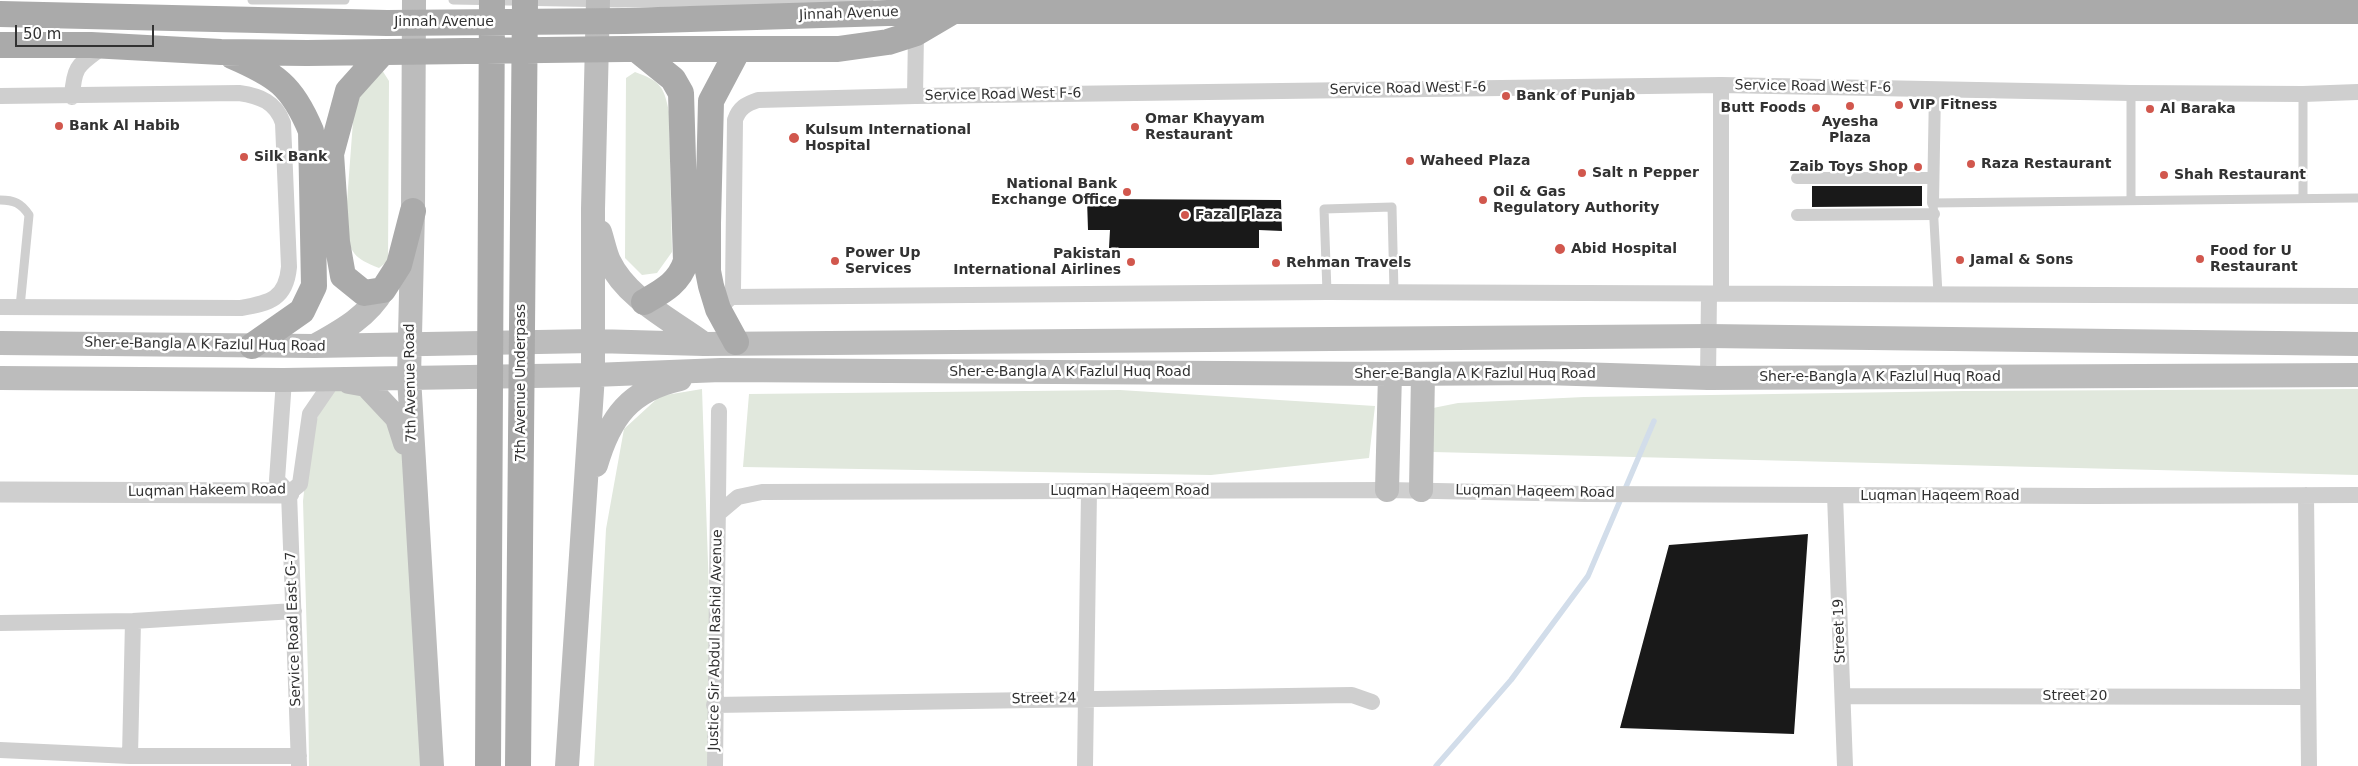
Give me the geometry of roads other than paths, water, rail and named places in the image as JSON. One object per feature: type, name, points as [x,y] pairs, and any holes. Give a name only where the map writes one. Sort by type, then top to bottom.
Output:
[{"type":"main road","name":"7th Avenue Road","points":[[414,0],[413,210],[409,378],[432,766]]},
{"type":"main road","points":[[488,766],[492,0]]},
{"type":"main road","name":"7th Avenue Underpass","points":[[518,766],[525,0]]},
{"type":"main road","points":[[567,766],[593,375],[593,209],[614,8]]},
{"type":"main road","name":"Jinnah Avenue","points":[[0,14],[388,23],[614,8],[953,11],[2358,11]]},
{"type":"main road","points":[[0,45],[104,46],[221,52],[838,49],[888,42],[916,32],[953,11]]},
{"type":"main road","points":[[630,50],[673,79],[681,93],[686,261],[678,279],[663,291],[644,302]]},
{"type":"main road","points":[[736,342],[724,303],[708,271],[711,101],[738,50]]},
{"type":"main road","points":[[221,52],[264,70],[287,88],[301,108],[311,131],[314,286],[302,311],[252,346]]},
{"type":"main road","points":[[384,290],[364,293],[343,276],[337,242],[332,154],[348,91],[388,52]]},
{"type":"main road","points":[[593,209],[609,262],[624,283],[644,302],[704,344]]},
{"type":"main road","points":[[314,346],[346,329],[375,304],[399,265],[413,210]]},
{"type":"main road","points":[[594,341],[704,344],[736,342],[1708,336],[2358,344]]},
{"type":"main road","name":"Sher-e-Bangla A K Fazlul Huq Road","points":[[0,343],[314,346],[594,341]]},
{"type":"main road","points":[[586,501],[602,444],[612,422],[628,403],[659,384],[721,370]]},
{"type":"main road","name":"Sher-e-Bangla A K Fazlul Huq Road","points":[[409,378],[593,375],[721,370],[1390,374],[1544,373],[1708,378],[2358,375]]},
{"type":"main road","points":[[1387,490],[1390,374]]},
{"type":"main road","points":[[1421,490],[1423,374]]},
{"type":"main road","points":[[0,378],[284,380],[409,378]]},
{"type":"main road","points":[[334,379],[366,385],[397,418],[413,466]]},
{"type":"street","points":[[915,96],[916,32]]},
{"type":"street","points":[[72,97],[74,74],[79,66],[104,46]]},
{"type":"street","points":[[1708,378],[1708,336],[1715,293],[1721,85]]},
{"type":"street","name":"Service Road West F-6","points":[[724,303],[734,275],[735,120],[738,111],[743,106],[758,100],[915,96],[1721,85],[2131,93],[2303,94],[2358,92]]},
{"type":"street","points":[[1797,215],[1934,209],[1935,90]]},
{"type":"street","points":[[0,96],[72,97],[239,94],[259,97],[276,108],[283,123],[285,137],[288,279],[284,289],[270,301],[241,308],[0,307]]},
{"type":"street","points":[[1797,178],[1933,178]]},
{"type":"street","points":[[724,303],[1327,292],[2358,296]]},
{"type":"street","name":"Luqman Hakeem Road","points":[[0,492],[290,493],[300,484],[310,414],[334,379]]},
{"type":"street","points":[[284,380],[277,480],[290,493]]},
{"type":"street","name":"Justice Sir Abdul Rashid Avenue","points":[[715,766],[714,705],[719,513],[719,411]]},
{"type":"street","name":"Luqman Haqeem Road","points":[[719,513],[738,497],[762,492],[1421,490],[1585,494],[2358,495]]},
{"type":"street","points":[[1085,766],[1089,491]]},
{"type":"street","name":"Service Road East G-7","points":[[290,493],[299,761]]},
{"type":"street","name":"Street 19","points":[[1835,495],[1845,766]]},
{"type":"street","points":[[2306,495],[2309,766]]},
{"type":"street","points":[[0,624],[133,621],[294,611]]},
{"type":"street","points":[[130,756],[133,621]]},
{"type":"street","name":"Street 24","points":[[714,705],[1352,695],[1372,702]]},
{"type":"street","name":"Street 20","points":[[1842,696],[2308,697]]},
{"type":"street","points":[[0,750],[299,761]]},
{"type":"lane","points":[[252,0],[345,0]]},
{"type":"lane","points":[[453,0],[614,8],[869,0]]},
{"type":"lane","points":[[2131,93],[2131,200]]},
{"type":"lane","points":[[2303,94],[2303,198]]},
{"type":"lane","points":[[1938,294],[1934,209],[2131,200],[2358,198]]},
{"type":"lane","points":[[0,200],[12,200],[23,206],[29,215],[20,307]]},
{"type":"lane","points":[[1327,292],[1324,209],[1392,208],[1394,292]]},
{"type":"waterway","points":[[1436,766],[1511,680],[1588,576],[1654,421]]},
{"type":"place","name":"Bank of Punjab","points":[[1506,96]]},
{"type":"place","name":"VIP Fitness","points":[[1899,105]]},
{"type":"place","name":"Ayesha Plaza","points":[[1850,106]]},
{"type":"place","name":"Butt Foods","points":[[1816,108]]},
{"type":"place","name":"Al Baraka","points":[[2150,109]]},
{"type":"place","name":"Bank Al Habib","points":[[59,126]]},
{"type":"place","name":"Omar Khayyam Restaurant","points":[[1135,127]]},
{"type":"place","name":"Kulsum International Hospital","points":[[794,138]]},
{"type":"place","name":"Silk Bank","points":[[244,157]]},
{"type":"place","name":"Waheed Plaza","points":[[1410,161]]},
{"type":"place","name":"Raza Restaurant","points":[[1971,164]]},
{"type":"place","name":"Zaib Toys Shop","points":[[1918,167]]},
{"type":"place","name":"Salt n Pepper","points":[[1582,173]]},
{"type":"place","name":"Shah Restaurant","points":[[2164,175]]},
{"type":"place","name":"National Bank Exchange Office","points":[[1127,192]]},
{"type":"place","name":"Oil & Gas Regulatory Authority","points":[[1483,200]]},
{"type":"place","name":"Fazal Plaza","points":[[1185,215]]},
{"type":"place","name":"Abid Hospital","points":[[1560,249]]},
{"type":"place","name":"Food for U Restaurant","points":[[2200,259]]},
{"type":"place","name":"Jamal & Sons","points":[[1960,260]]},
{"type":"place","name":"Power Up Services","points":[[835,261]]},
{"type":"place","name":"Pakistan International Airlines","points":[[1131,262]]},
{"type":"place","name":"Rehman Travels","points":[[1276,263]]}]
